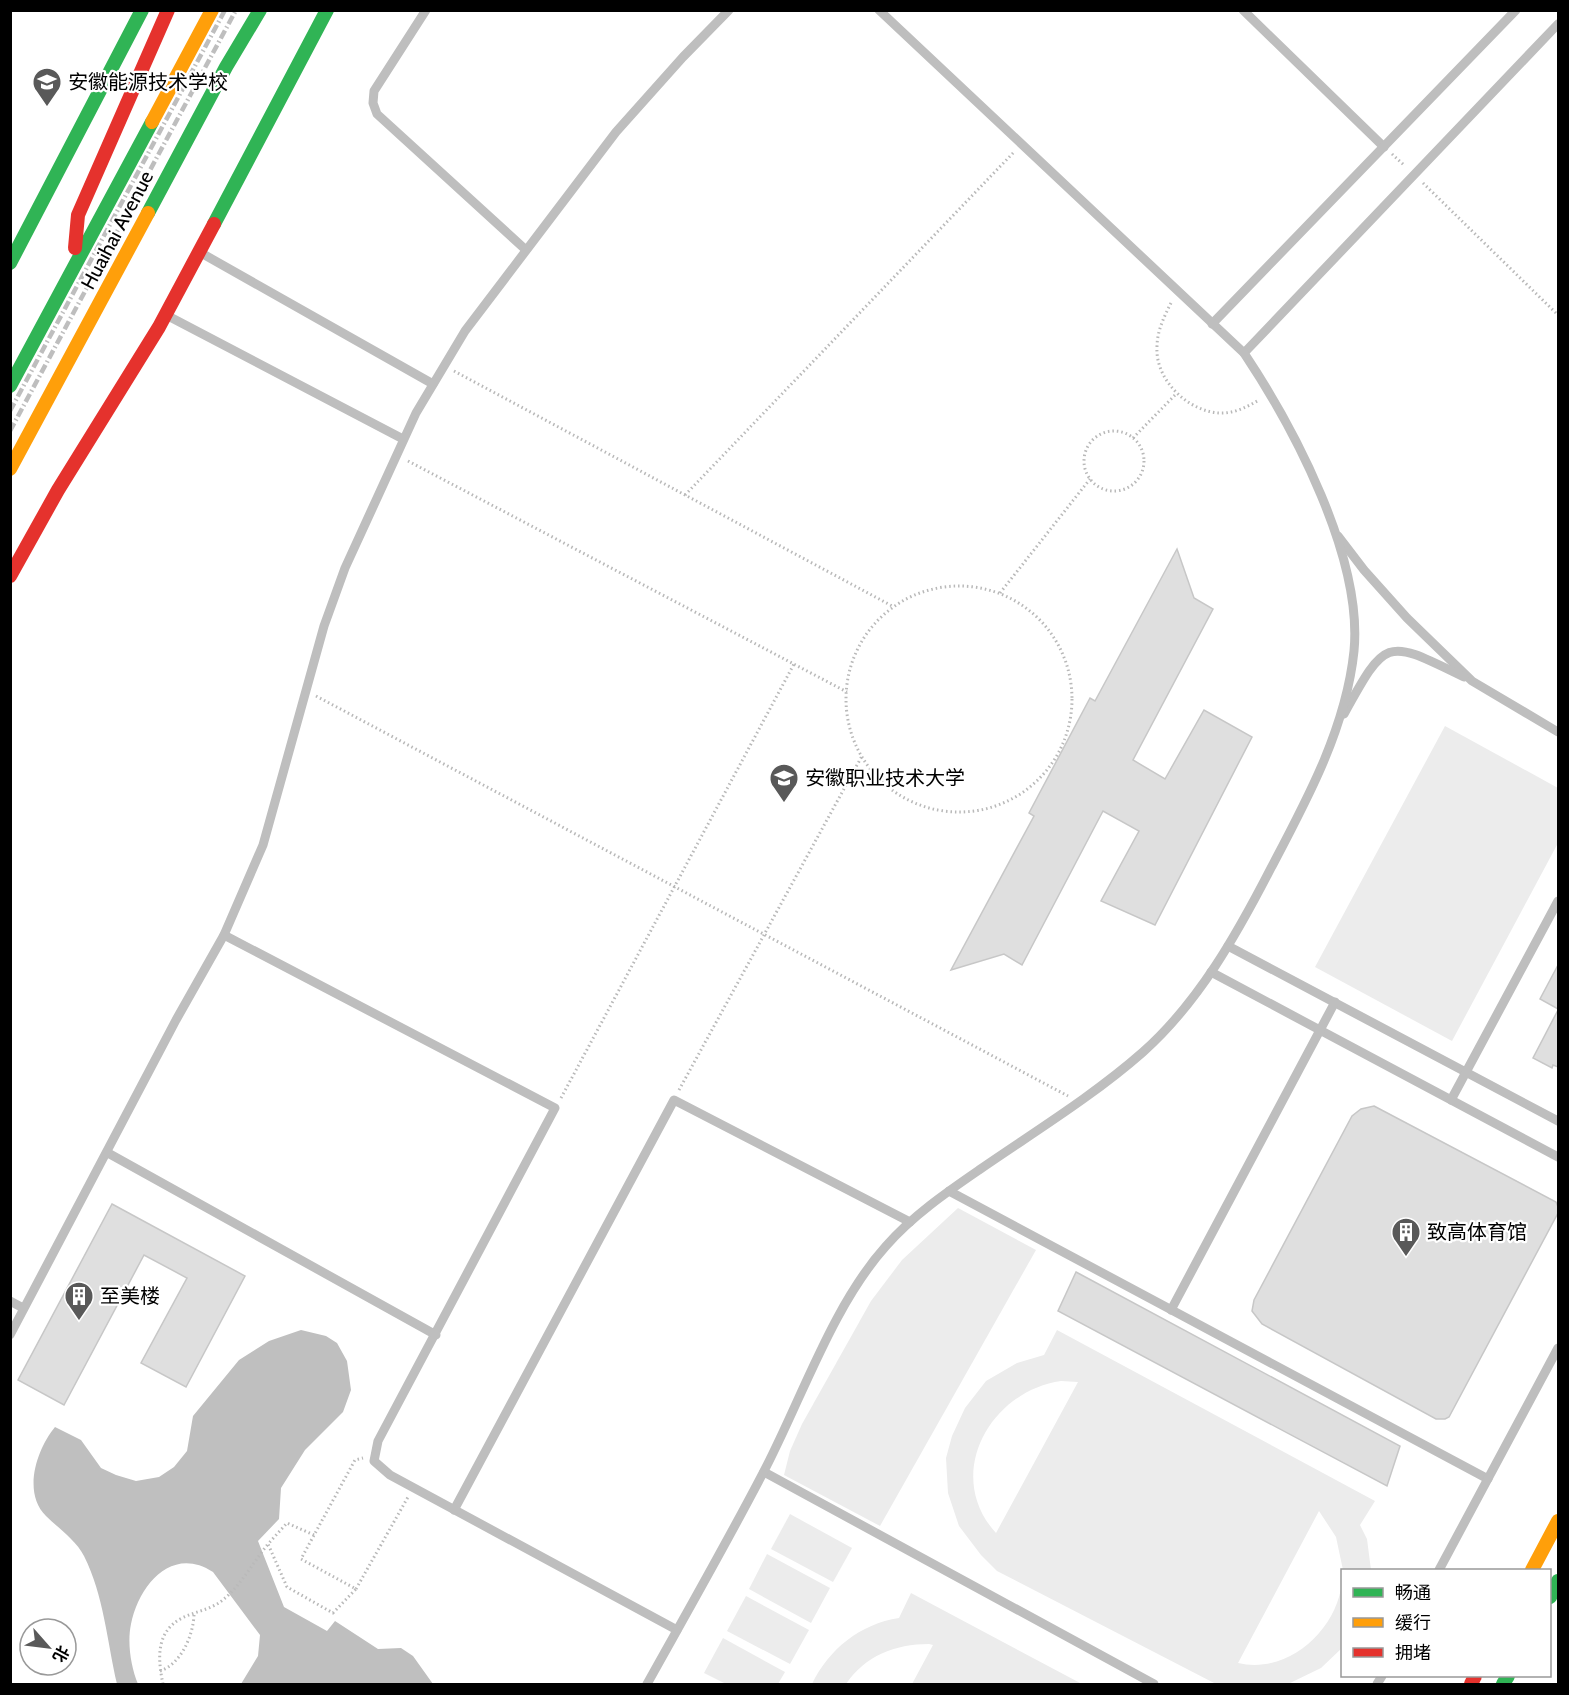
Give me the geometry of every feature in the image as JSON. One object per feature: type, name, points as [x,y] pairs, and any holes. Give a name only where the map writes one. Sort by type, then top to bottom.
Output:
[{"type":"main road","points":[[10,263],[142,10]]},
{"type":"main road","points":[[73,271],[78,215],[127,97],[168,10]]},
{"type":"main road","name":"Huaihai Avenue","points":[[10,386],[212,10]]},
{"type":"main road","name":"Huaihai Avenue","points":[[10,469],[226,67],[260,10]]},
{"type":"main road","points":[[10,576],[58,490],[165,314],[327,10]]},
{"type":"main road","points":[[58,490],[112,374]]},
{"type":"main road","points":[[1533,1569],[1558,1521]]},
{"type":"main road","points":[[1551,1595],[1558,1581]]},
{"type":"lane","points":[[426,10],[374,91],[373,103],[377,114],[526,250]]},
{"type":"lane","points":[[10,1335],[108,1153],[176,1020],[224,935],[263,845],[324,626],[345,568],[403,439],[465,331],[526,250],[616,132],[682,57],[729,10]]},
{"type":"lane","points":[[879,10],[1244,353],[1270,393],[1296,441],[1335,532],[1351,594],[1355,630],[1351,673],[1338,725]]},
{"type":"lane","points":[[1243,10],[1384,147]]},
{"type":"lane","points":[[1212,324],[1516,10]]},
{"type":"lane","points":[[1244,353],[1558,24]]},
{"type":"lane","points":[[199,251],[433,384]]},
{"type":"lane","points":[[165,314],[403,439]]},
{"type":"lane","points":[[1335,532],[1364,570],[1407,618],[1472,681]]},
{"type":"lane","points":[[647,1684],[764,1472],[832,1330],[861,1279],[885,1246],[910,1222],[949,1191],[1078,1101],[1144,1051],[1171,1024],[1228,946],[1304,806],[1338,725],[1368,670],[1382,655],[1389,652],[1413,652],[1472,681],[1558,732]]},
{"type":"lane","points":[[1451,1100],[1558,901]]},
{"type":"lane","points":[[224,935],[555,1108],[378,1441],[374,1455],[382,1470],[413,1488],[677,1630]]},
{"type":"lane","points":[[1228,946],[1558,1121]]},
{"type":"lane","points":[[1211,972],[1558,1157]]},
{"type":"lane","points":[[1171,1310],[1335,1002]]},
{"type":"lane","points":[[454,1510],[674,1100],[910,1222]]},
{"type":"lane","points":[[108,1153],[436,1335]]},
{"type":"lane","points":[[949,1191],[1488,1479]]},
{"type":"lane","points":[[10,1301],[23,1308]]},
{"type":"lane","points":[[1440,1569],[1558,1348]]},
{"type":"lane","points":[[764,1472],[1154,1684]]},
{"type":"path","points":[[685,495],[1022,144]]},
{"type":"path","points":[[1384,147],[1558,315]]},
{"type":"path","points":[[1177,291],[1163,319],[1156,348],[1161,371],[1177,393],[1188,402],[1219,413],[1242,409],[1270,393]]},
{"type":"path","points":[[444,365],[894,607]]},
{"type":"path","points":[[1133,438],[1177,393]]},
{"type":"path","points":[[1116,431],[1133,438],[1140,445],[1145,462],[1143,472],[1132,486],[1123,490],[1105,490],[1090,479],[1084,461],[1090,443],[1106,432],[1116,431]]},
{"type":"path","points":[[396,455],[847,692]]},
{"type":"path","points":[[1000,593],[1090,479]]},
{"type":"path","points":[[968,586],[1000,593],[1020,603],[1044,625],[1063,652],[1069,674],[1071,706],[1065,739],[1042,776],[1025,790],[996,805],[963,812],[941,811],[920,805],[900,795],[882,782],[862,756],[850,725],[847,692],[854,659],[864,639],[894,607],[914,596],[935,588],[968,586]]},
{"type":"path","points":[[555,1108],[794,663]]},
{"type":"path","points":[[307,691],[1078,1101]]},
{"type":"path","points":[[674,1100],[862,756]]},
{"type":"path","points":[[356,1589],[300,1559],[356,1460],[374,1455]]},
{"type":"path","points":[[268,1544],[287,1587],[333,1613],[356,1589],[413,1488]]},
{"type":"path","points":[[163,1684],[158,1658],[161,1643],[176,1622],[205,1611],[225,1599],[287,1523],[314,1535]]},
{"type":"path","points":[[160,1671],[175,1662],[186,1644],[193,1630],[194,1615]]},
{"type":"shaded area","points":[[1445,726],[1558,788],[1558,843],[1452,1041],[1315,967]]},
{"type":"shaded area","points":[[958,1208],[1036,1250],[880,1526],[784,1475],[790,1451],[802,1424],[871,1301],[902,1260]]},
{"type":"shaded area","points":[[301,1330],[326,1336],[337,1343],[347,1361],[351,1390],[343,1412],[305,1450],[281,1488],[279,1519],[258,1541],[284,1607],[327,1631],[335,1621],[378,1649],[401,1648],[413,1656],[433,1684],[241,1684],[258,1656],[260,1635],[213,1572],[198,1565],[184,1563],[171,1566],[160,1573],[141,1596],[135,1609],[129,1639],[133,1670],[138,1684],[117,1684],[101,1603],[91,1571],[81,1550],[46,1516],[35,1495],[35,1471],[48,1436],[55,1427],[81,1440],[101,1468],[116,1475],[136,1481],[159,1477],[174,1467],[187,1451],[193,1416],[239,1360],[269,1341]]},
{"type":"shaded area","points":[[1057,1330],[1375,1501],[1360,1525],[1367,1539],[1371,1569],[1343,1569],[1336,1537],[1319,1511],[1238,1663],[1257,1665],[1275,1662],[1307,1645],[1331,1617],[1341,1586],[1341,1649],[1321,1668],[1288,1684],[1216,1684],[997,1571],[981,1555],[959,1526],[948,1493],[946,1458],[952,1436],[965,1408],[986,1381],[1017,1363],[1044,1355]],"holes":[[[1061,1381],[1078,1382],[996,1533],[981,1510],[974,1486],[975,1462],[982,1439],[995,1418],[1013,1401],[1036,1388]]]},
{"type":"shaded area","points":[[790,1514],[852,1548],[833,1582],[771,1549]]},
{"type":"shaded area","points":[[767,1554],[830,1588],[811,1623],[749,1589]]},
{"type":"shaded area","points":[[911,1593],[1082,1684],[912,1684],[933,1645],[929,1644],[904,1646],[882,1654],[862,1666],[846,1684],[812,1684],[827,1660],[847,1640],[871,1626],[899,1618]]},
{"type":"shaded area","points":[[746,1596],[809,1630],[790,1664],[727,1631]]},
{"type":"shaded area","points":[[723,1638],[785,1672],[778,1684],[726,1684],[704,1673]]},
{"type":"building","points":[[1177,549],[1194,598],[1213,609],[1133,760],[1165,779],[1204,710],[1252,737],[1155,925],[1101,901],[1139,831],[1103,811],[1022,965],[1004,954],[951,970],[1034,816],[1029,813],[1090,698],[1095,701]]},
{"type":"building","points":[[1558,965],[1558,1009],[1540,999]]},
{"type":"building","points":[[1558,1010],[1558,1067],[1553,1065],[1552,1068],[1533,1058]]},
{"type":"building","name":"致高体育馆","points":[[1374,1106],[1556,1202],[1558,1207],[1558,1213],[1449,1417],[1445,1419],[1436,1419],[1262,1324],[1252,1311],[1254,1300],[1352,1116],[1361,1109]]},
{"type":"building","name":"至美楼","points":[[112,1204],[245,1276],[186,1387],[141,1363],[187,1278],[144,1255],[64,1405],[18,1380]]},
{"type":"building","points":[[1076,1272],[1400,1446],[1387,1486],[1058,1311]]},
{"type":"railway","points":[[10,411],[225,10]]},
{"type":"railway","points":[[10,431],[236,10]]},
{"type":"traffic: fast","points":[[10,263],[142,10]]},
{"type":"traffic: fast","points":[[148,213],[226,67],[260,10]]},
{"type":"traffic: fast","points":[[214,224],[327,10]]},
{"type":"traffic: fast","points":[[10,386],[152,122]]},
{"type":"traffic: fast","points":[[1551,1595],[1558,1581]]},
{"type":"traffic: fast","points":[[1503,1684],[1507,1677]]},
{"type":"traffic: slow","points":[[152,122],[212,10]]},
{"type":"traffic: slow","points":[[10,469],[148,213]]},
{"type":"traffic: slow","points":[[1533,1569],[1558,1521]]},
{"type":"traffic: jam","points":[[75,248],[78,215],[168,10]]},
{"type":"traffic: jam","points":[[10,576],[58,490],[159,327],[214,224]]},
{"type":"traffic: jam","points":[[1471,1684],[1474,1677]]},
{"type":"place","name":"安徽能源技术学校","points":[[47,108]]},
{"type":"place","name":"安徽职业技术大学","points":[[784,804]]},
{"type":"place","name":"致高体育馆","points":[[1406,1258]]},
{"type":"place","name":"至美楼","points":[[79,1322]]}]
